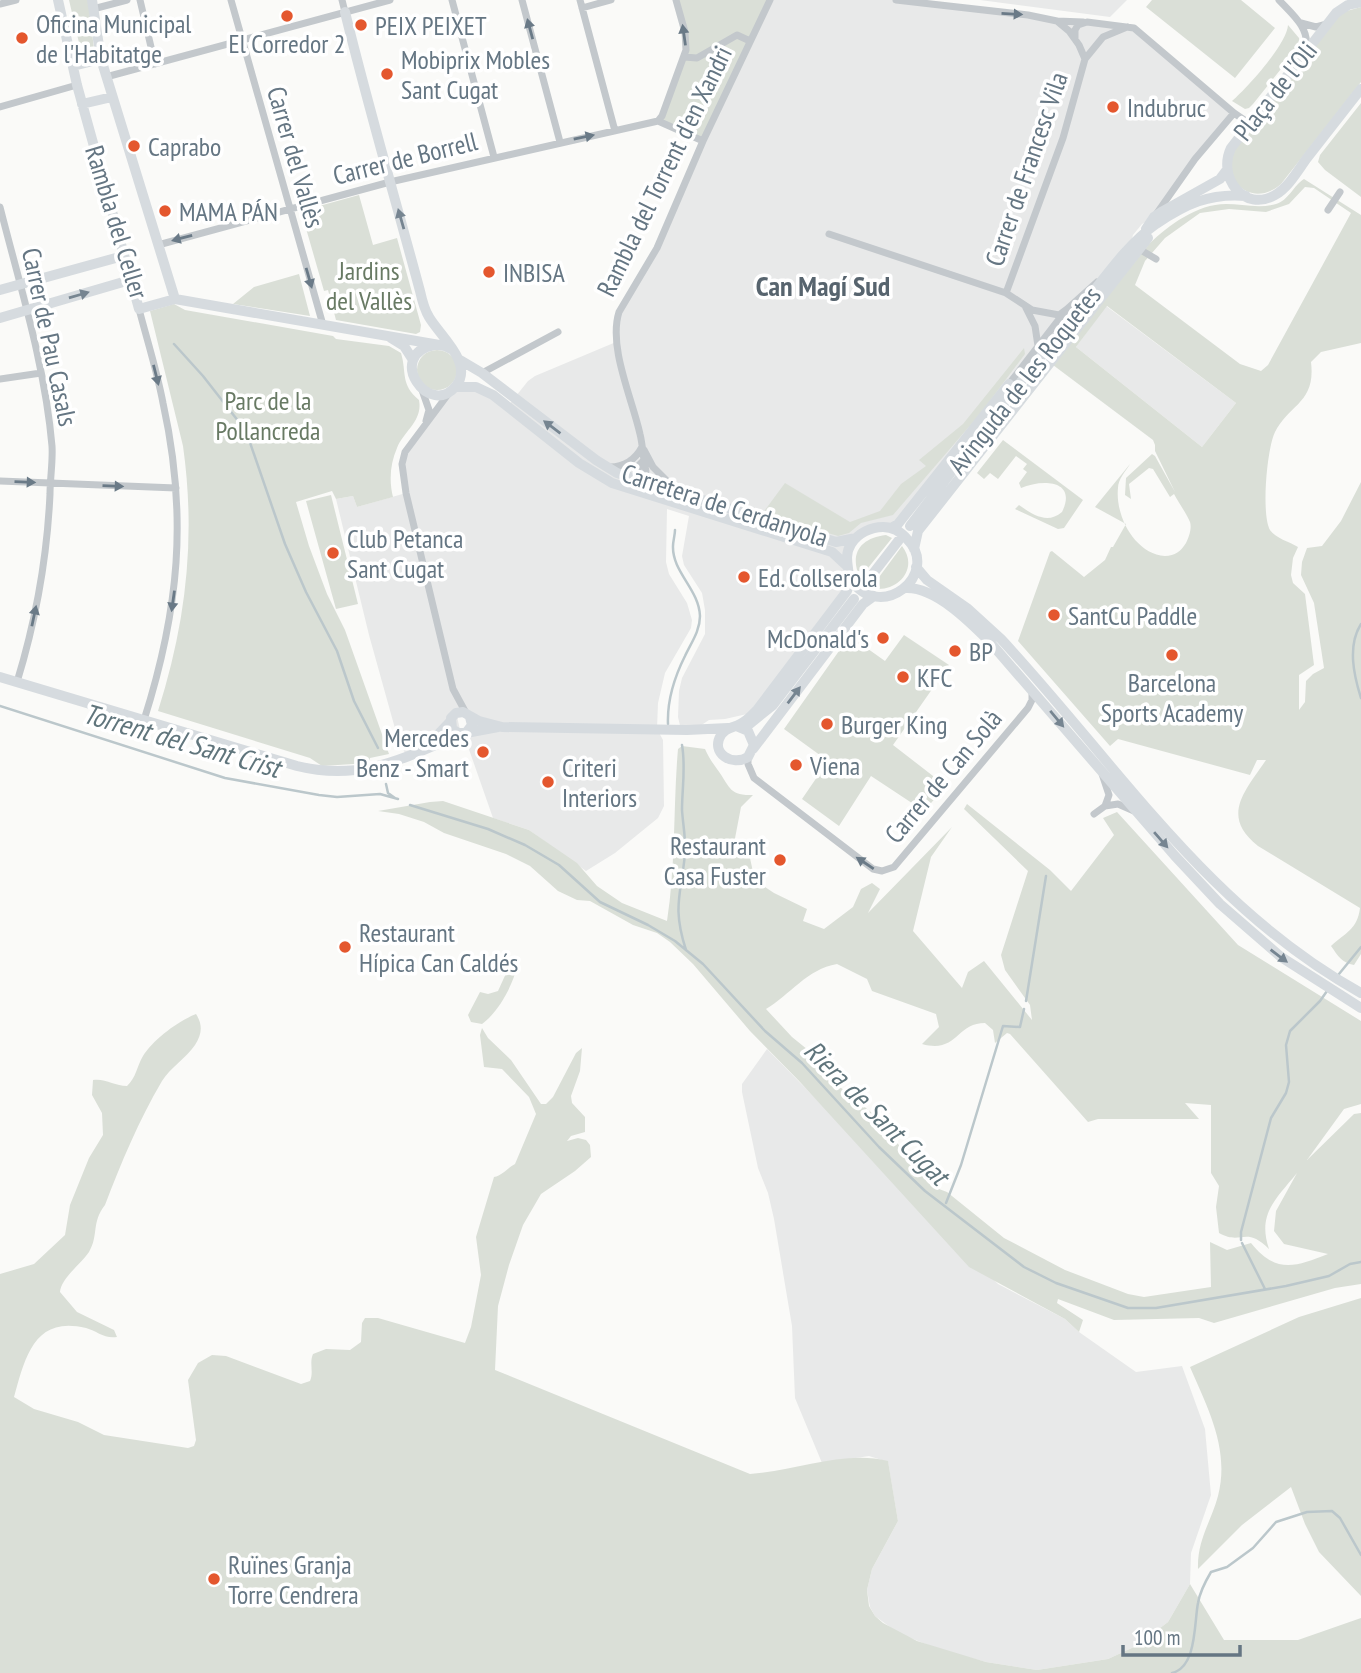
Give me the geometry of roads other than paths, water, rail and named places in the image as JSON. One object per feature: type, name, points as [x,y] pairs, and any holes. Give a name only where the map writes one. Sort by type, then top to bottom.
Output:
[{"type":"main road","name":"Rambla del Celler","points":[[58,0],[77,85],[139,309],[175,299],[438,345]]},
{"type":"main road","name":"Plaça de l'Oli","points":[[1246,196],[1231,184],[1226,171],[1229,152],[1340,5],[1361,2]]},
{"type":"main road","name":"Rambla del Celler","points":[[93,4],[106,77],[175,299]]},
{"type":"main road","points":[[345,12],[425,308],[460,360],[460,377],[453,388],[436,394],[421,389],[412,376],[414,360],[423,348],[438,345],[451,349]]},
{"type":"main road","points":[[73,66],[101,59]]},
{"type":"main road","points":[[1246,196],[1266,198],[1283,189],[1361,89]]},
{"type":"main road","points":[[82,104],[112,97]]},
{"type":"main road","name":"Avinguda de les Roquetes","points":[[910,526],[1042,354],[1142,236],[1154,217],[1220,179],[1226,171]]},
{"type":"main road","name":"Avinguda de les Roquetes","points":[[1142,236],[1168,217],[1208,197],[1246,196]]},
{"type":"main road","points":[[914,549],[906,537],[891,528],[874,528],[856,538],[848,551],[846,565],[850,578],[862,592],[874,596],[893,595],[905,588],[916,567],[914,549],[919,531],[1139,249],[1168,217]]},
{"type":"main road","points":[[0,290],[123,256]]},
{"type":"main road","points":[[0,318],[130,280]]},
{"type":"main road","points":[[388,337],[404,346],[414,360]]},
{"type":"main road","name":"Carretera de Cerdanyola","points":[[460,360],[482,373],[607,467],[683,501],[832,552],[846,565]]},
{"type":"main road","points":[[891,528],[903,517],[1009,384]]},
{"type":"main road","name":"Carretera de Cerdanyola","points":[[453,388],[475,387],[493,395],[579,463],[606,480],[637,493],[683,501],[836,542],[856,538]]},
{"type":"main road","points":[[865,584],[899,540]]},
{"type":"main road","points":[[916,567],[927,580],[967,608],[1001,639],[1192,858],[1235,902],[1288,947],[1361,993]]},
{"type":"main road","points":[[736,727],[767,697],[847,591],[850,578]]},
{"type":"main road","points":[[905,588],[924,590],[965,619],[1001,652],[1138,813],[1227,912],[1295,967],[1361,1007]]},
{"type":"main road","points":[[691,730],[710,736],[722,754],[731,761],[740,761],[752,750],[863,604],[874,596]]},
{"type":"main road","points":[[752,750],[773,705],[854,599]]},
{"type":"main road","points":[[0,677],[297,766],[322,771],[350,772],[375,768],[407,758],[464,733],[502,727],[691,730],[736,727],[751,734],[752,750]]},
{"type":"main road","points":[[719,746],[721,735],[773,705]]},
{"type":"main road","points":[[425,748],[459,712],[502,727]]},
{"type":"main road","points":[[464,733],[472,725],[468,715]]},
{"type":"main road","points":[[451,720],[454,731],[464,733]]},
{"type":"street","points":[[0,4],[16,0]]},
{"type":"street","points":[[93,4],[127,0]]},
{"type":"street","points":[[140,0],[155,64]]},
{"type":"street","name":"Carrer del Vallès","points":[[231,0],[323,325]]},
{"type":"street","points":[[342,0],[345,12]]},
{"type":"street","points":[[106,77],[390,0]]},
{"type":"street","points":[[452,0],[494,157]]},
{"type":"street","points":[[522,0],[560,142]]},
{"type":"street","points":[[611,0],[581,4],[615,131]]},
{"type":"street","points":[[676,0],[685,32],[684,57],[660,119],[703,141]]},
{"type":"street","name":"Rambla del Torrent d'en Xandri","points":[[683,501],[653,467],[642,446],[617,348],[616,323],[619,313],[657,248],[703,141],[770,0]]},
{"type":"street","points":[[896,0],[948,3],[1057,20],[1134,28],[1250,124]]},
{"type":"street","points":[[1279,0],[1301,23],[1306,37],[1305,52]]},
{"type":"street","name":"Carrer de Francesc Vila","points":[[1057,20],[1077,42],[1085,59]]},
{"type":"street","points":[[1103,37],[1102,31],[1091,23],[1078,25],[1075,30],[1077,42],[1094,46],[1103,37],[1127,27]]},
{"type":"street","points":[[1301,23],[1316,27],[1328,23]]},
{"type":"street","points":[[684,57],[696,58],[737,35],[750,41]]},
{"type":"street","name":"Carrer de Francesc Vila","points":[[1006,293],[1063,138],[1085,59],[1094,46]]},
{"type":"street","points":[[0,107],[77,85]]},
{"type":"street","name":"Avinguda de les Roquetes","points":[[1154,217],[1195,159],[1234,113]]},
{"type":"street","name":"Carrer de Borrell","points":[[158,245],[390,182],[660,119]]},
{"type":"street","points":[[1328,210],[1340,192]]},
{"type":"street","name":"Carrer de Pau Casals","points":[[0,208],[2,225],[27,310],[41,373],[52,450],[41,583],[17,682]]},
{"type":"street","points":[[829,234],[1006,293],[1026,307],[1059,315],[1118,262]]},
{"type":"street","points":[[1139,249],[1156,259]]},
{"type":"street","points":[[1026,307],[1035,326],[1038,346]]},
{"type":"street","points":[[139,309],[164,404],[176,488],[177,568],[163,655],[144,720]]},
{"type":"street","points":[[1009,384],[1067,309]]},
{"type":"street","points":[[1035,326],[1044,320],[1045,312]]},
{"type":"street","points":[[482,373],[558,332]]},
{"type":"street","points":[[0,379],[41,373]]},
{"type":"street","points":[[453,388],[405,452],[402,474],[453,689],[468,715]]},
{"type":"street","points":[[421,389],[429,410],[425,425]]},
{"type":"street","points":[[607,467],[627,464],[642,446]]},
{"type":"street","name":"Rambla del Torrent d'en Xandri","points":[[640,481],[637,477],[639,464],[642,462],[642,446]]},
{"type":"street","points":[[606,480],[631,485],[640,481]]},
{"type":"street","points":[[0,481],[176,488]]},
{"type":"street","points":[[451,720],[453,689]]},
{"type":"street","name":"Carrer de Can Solà","points":[[752,750],[748,764],[754,778],[873,869],[882,871],[894,867],[1028,708],[1032,700],[1032,690]]},
{"type":"street","points":[[1101,770],[1109,792],[1105,806]]},
{"type":"street","points":[[1094,814],[1105,806],[1118,804],[1138,813]]},
{"type":"waterway","name":"Riera de Sant Cugat","points":[[174,344],[246,431],[285,544],[337,651],[354,701],[378,748]]},
{"type":"waterway","points":[[668,724],[672,689],[700,621],[699,606],[674,555],[675,530]]},
{"type":"waterway","points":[[1361,624],[1353,651],[1354,671],[1361,698]]},
{"type":"waterway","name":"Torrent del Sant Crist","points":[[0,706],[225,778],[319,795],[337,797],[380,794],[398,799]]},
{"type":"waterway","points":[[682,745],[685,848],[678,912],[686,950]]},
{"type":"waterway","name":"Riera de Sant Cugat","points":[[386,784],[388,793],[395,798]]},
{"type":"waterway","name":"Riera de Sant Cugat","points":[[410,805],[488,829],[525,845],[559,865],[600,902],[675,941],[703,964],[765,1031],[802,1063],[879,1147],[925,1191],[1024,1267],[1056,1283],[1128,1308],[1156,1308],[1286,1286],[1329,1276],[1350,1264],[1361,1262]]},
{"type":"waterway","points":[[1026,1001],[1046,876]]},
{"type":"waterway","points":[[1339,974],[1361,947]]},
{"type":"waterway","points":[[1241,1240],[1271,1118],[1286,1093],[1289,1082],[1286,1045],[1290,1031],[1327,991]]},
{"type":"waterway","points":[[946,1203],[961,1165],[1003,1026],[1020,1027],[1024,1009]]},
{"type":"waterway","points":[[1242,1243],[1265,1289]]},
{"type":"waterway","points":[[1172,1673],[1180,1669],[1190,1653],[1199,1599],[1211,1572],[1227,1567],[1253,1548],[1276,1522],[1307,1512],[1332,1511],[1340,1518],[1361,1555]]},
{"type":"place","name":"El Corredor 2","points":[[287,16]]},
{"type":"place","name":"PEIX PEIXET","points":[[361,25]]},
{"type":"place","name":"Oficina Municipal de l'Habitatge","points":[[22,38]]},
{"type":"place","name":"Mobiprix Mobles Sant Cugat","points":[[387,74]]},
{"type":"place","name":"Indubruc","points":[[1113,107]]},
{"type":"place","name":"Caprabo","points":[[134,146]]},
{"type":"place","name":"MAMA PÁN","points":[[165,211]]},
{"type":"place","name":"INBISA","points":[[489,272]]},
{"type":"place","name":"Club Petanca Sant Cugat","points":[[333,553]]},
{"type":"place","name":"Ed. Collserola","points":[[744,577]]},
{"type":"place","name":"SantCu Paddle","points":[[1054,615]]},
{"type":"place","name":"McDonald's","points":[[883,638]]},
{"type":"place","name":"BP","points":[[955,651]]},
{"type":"place","name":"Barcelona Sports Academy","points":[[1172,655]]},
{"type":"place","name":"KFC","points":[[903,677]]},
{"type":"place","name":"Burger King","points":[[827,724]]},
{"type":"place","name":"Mercedes Benz - Smart","points":[[483,752]]},
{"type":"place","name":"Viena","points":[[796,765]]},
{"type":"place","name":"Criteri Interiors","points":[[548,782]]},
{"type":"place","name":"Restaurant Casa Fuster","points":[[780,860]]},
{"type":"place","name":"Restaurant Hípica Can Caldés","points":[[345,947]]},
{"type":"place","name":"Ruïnes Granja Torre Cendrera","points":[[214,1579]]},
{"type":"district","name":"Can Magí Sud","points":[[823,285]]},
{"type":"park label","name":"Jardins del Vallès","points":[[369,285]]},
{"type":"park label","name":"Parc de la Pollancreda","points":[[268,415]]}]
